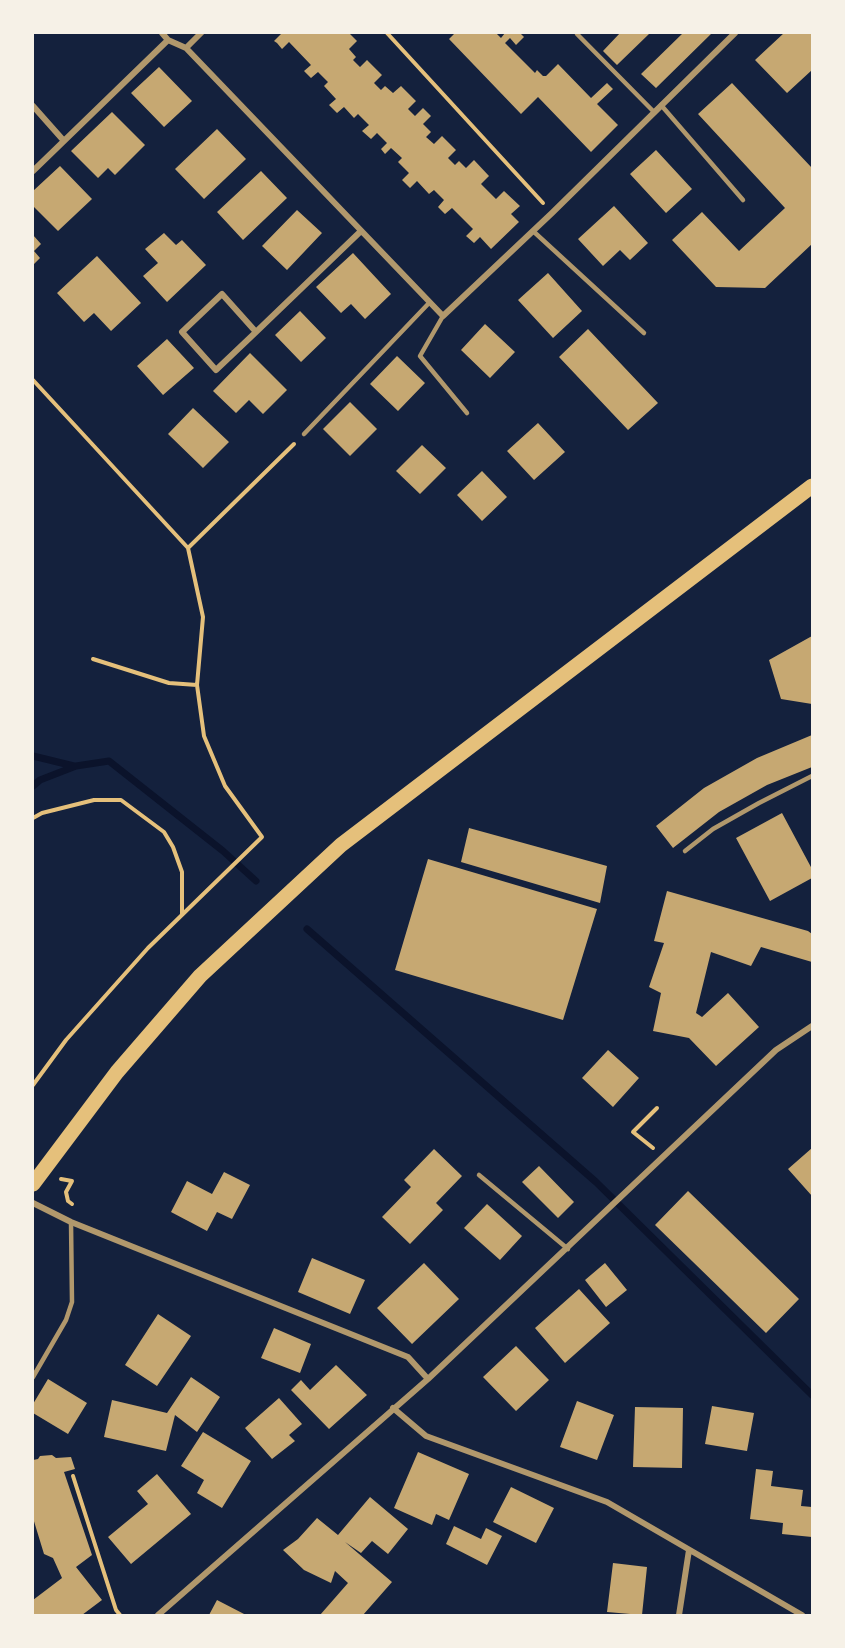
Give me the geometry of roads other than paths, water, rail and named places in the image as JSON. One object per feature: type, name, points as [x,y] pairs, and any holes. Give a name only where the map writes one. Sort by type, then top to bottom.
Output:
[{"type":"main road","points":[[36,1180],[117,1072],[200,976],[341,845],[812,486]]},
{"type":"street","points":[[162,33],[168,40],[186,48],[443,316],[552,213],[735,33]]},
{"type":"street","points":[[186,48],[201,33]]},
{"type":"street","points":[[33,171],[168,40]]},
{"type":"street","points":[[33,106],[64,141]]},
{"type":"street","points":[[256,332],[222,294],[182,332],[216,370],[256,332],[361,231]]},
{"type":"street","points":[[158,1615],[428,1379],[776,1050],[812,1026]]},
{"type":"street","points":[[33,1203],[71,1222],[408,1358],[428,1379]]},
{"type":"street","points":[[393,1408],[426,1436],[607,1502],[802,1615]]},
{"type":"street","points":[[679,1615],[689,1550]]},
{"type":"lane","points":[[577,34],[654,112]]},
{"type":"lane","points":[[661,105],[743,200]]},
{"type":"lane","points":[[533,231],[644,333]]},
{"type":"lane","points":[[304,434],[429,303]]},
{"type":"lane","points":[[443,316],[420,356],[467,413]]},
{"type":"lane","points":[[685,851],[713,829],[812,776]]},
{"type":"lane","points":[[479,1175],[568,1249]]},
{"type":"lane","points":[[33,1377],[66,1320],[72,1302],[71,1222]]},
{"type":"waterway","points":[[33,756],[74,766]]},
{"type":"waterway","points":[[33,786],[40,780],[76,766],[109,761],[223,851],[256,881]]},
{"type":"waterway","points":[[307,929],[596,1182],[812,1395]]}]
